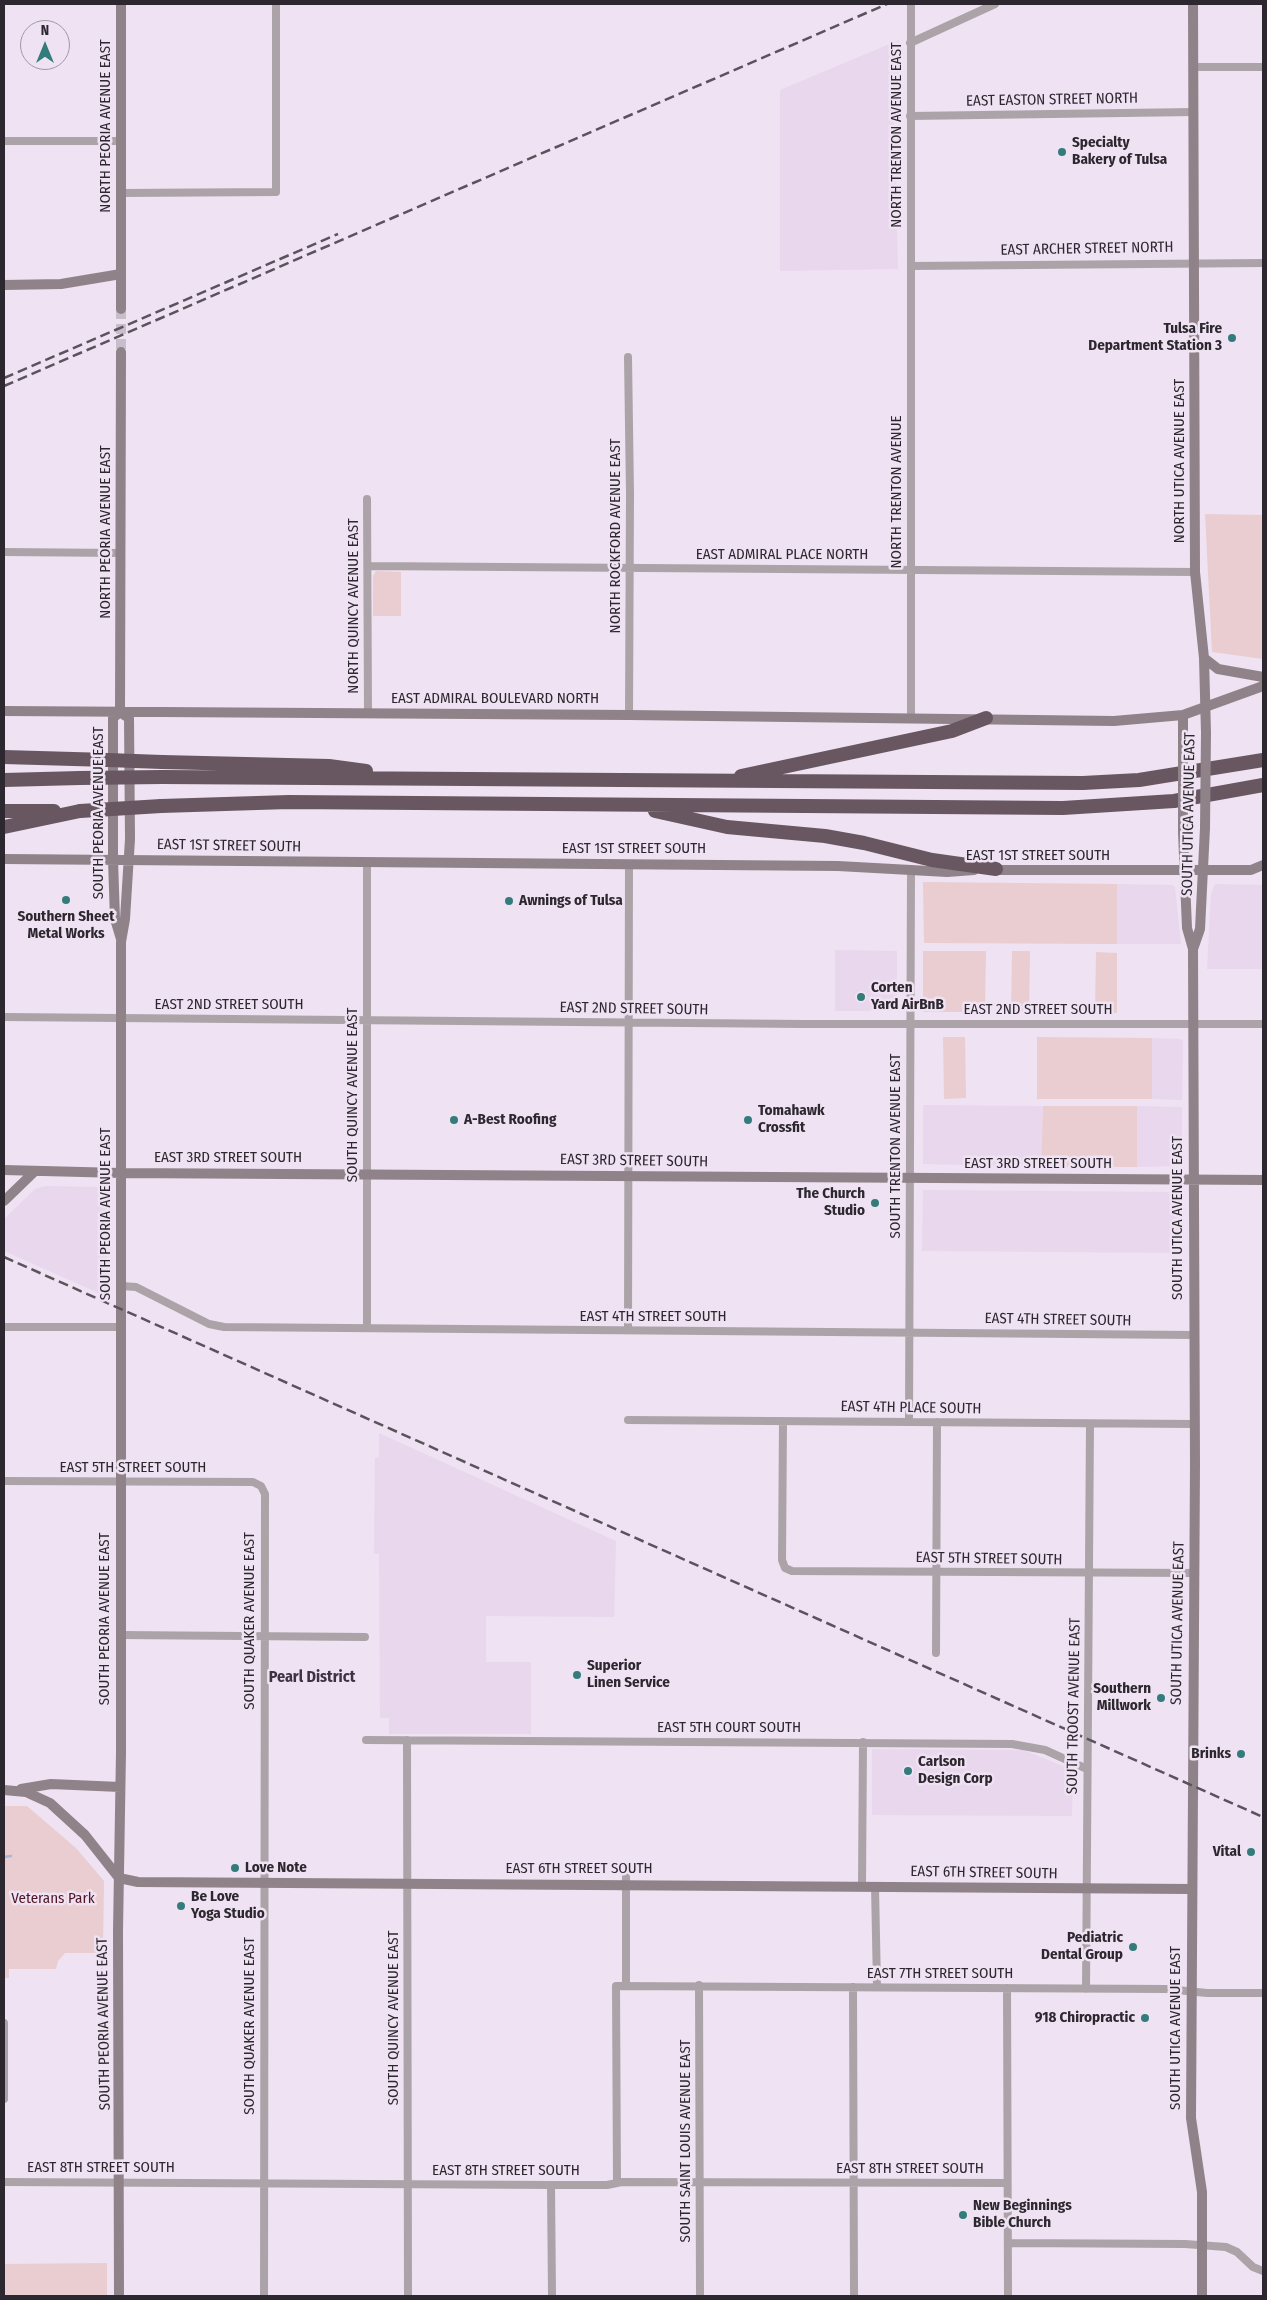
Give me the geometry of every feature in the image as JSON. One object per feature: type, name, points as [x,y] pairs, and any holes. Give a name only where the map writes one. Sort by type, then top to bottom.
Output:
[{"type":"highway","points":[[717,781],[817,758],[943,734],[986,718]]},
{"type":"highway","points":[[4,757],[329,766],[422,779]]},
{"type":"highway","points":[[4,780],[162,777],[1083,783],[1139,780],[1263,760]]},
{"type":"highway","points":[[4,811],[80,811],[161,806],[289,802],[1063,808],[1174,801],[1263,785]]},
{"type":"highway","points":[[625,805],[727,827],[825,836],[864,843],[932,860],[996,869]]},
{"type":"highway","points":[[4,827],[80,811]]},
{"type":"main road","name":"NORTH PEORIA AVENUE EAST","points":[[121,4],[121,308]]},
{"type":"main road","name":"NORTH UTICA AVENUE EAST","points":[[1193,4],[1195,572],[1204,658],[1206,707]]},
{"type":"main road","points":[[4,284],[61,284],[121,274]]},
{"type":"main road","name":"NORTH PEORIA AVENUE EAST","points":[[120,712],[121,352]]},
{"type":"main road","points":[[1204,658],[1218,669],[1263,678]]},
{"type":"main road","name":"EAST ADMIRAL BOULEVARD NORTH","points":[[4,711],[986,718],[1114,721],[1183,715],[1263,686]]},
{"type":"main road","name":"SOUTH UTICA AVENUE EAST","points":[[1193,949],[1200,929],[1204,871],[1206,707]]},
{"type":"main road","name":"SOUTH PEORIA AVENUE EAST","points":[[119,2296],[118,1878],[120,1786],[121,942],[125,919],[130,839],[129,718],[120,712],[113,718],[113,860],[115,919],[121,942]]},
{"type":"main road","name":"SOUTH UTICA AVENUE EAST","points":[[1183,715],[1184,871],[1187,928],[1193,949],[1194,1573],[1191,2127],[1202,2192],[1202,2296]]},
{"type":"main road","name":"EAST 1ST STREET SOUTH","points":[[4,859],[838,866],[947,872],[996,869],[1251,870]]},
{"type":"main road","points":[[1251,870],[1263,865]]},
{"type":"main road","name":"EAST 3RD STREET SOUTH","points":[[4,1170],[121,1174],[367,1173],[1263,1180]]},
{"type":"main road","points":[[4,1201],[34,1172]]},
{"type":"main road","points":[[4,1790],[51,1784],[120,1786]]},
{"type":"main road","points":[[15,1790],[45,1800],[68,1816],[96,1847],[118,1878]]},
{"type":"main road","name":"EAST 6TH STREET SOUTH","points":[[118,1878],[138,1882],[408,1884],[626,1881],[862,1886],[1191,1889]]},
{"type":"street","points":[[121,193],[276,192],[276,4]]},
{"type":"street","name":"NORTH TRENTON AVENUE EAST","points":[[911,4],[911,266]]},
{"type":"street","points":[[910,43],[995,4]]},
{"type":"street","points":[[1193,68],[1263,67]]},
{"type":"street","name":"EAST EASTON STREET NORTH","points":[[910,116],[1194,112]]},
{"type":"street","points":[[4,141],[121,141]]},
{"type":"street","name":"EAST ARCHER STREET NORTH","points":[[911,266],[1263,263]]},
{"type":"street","name":"NORTH TRENTON AVENUE","points":[[911,266],[911,718]]},
{"type":"street","name":"NORTH ROCKFORD AVENUE EAST","points":[[628,357],[629,715]]},
{"type":"street","name":"NORTH QUINCY AVENUE EAST","points":[[367,499],[368,713]]},
{"type":"street","points":[[4,552],[121,553]]},
{"type":"street","name":"EAST ADMIRAL PLACE NORTH","points":[[368,566],[1195,572]]},
{"type":"street","name":"SOUTH QUINCY AVENUE EAST","points":[[367,862],[367,1328]]},
{"type":"street","points":[[628,1330],[629,864]]},
{"type":"street","name":"SOUTH TRENTON AVENUE EAST","points":[[909,1422],[911,870]]},
{"type":"street","name":"EAST 1ST STREET SOUTH","points":[[1251,870],[1263,871]]},
{"type":"street","name":"EAST 2ND STREET SOUTH","points":[[4,1017],[910,1024],[1263,1024]]},
{"type":"street","name":"EAST 4TH STREET SOUTH","points":[[121,1286],[136,1287],[208,1324],[224,1327],[1193,1334]]},
{"type":"street","points":[[4,1327],[121,1327]]},
{"type":"street","name":"EAST 4TH PLACE SOUTH","points":[[628,1420],[1194,1424]]},
{"type":"street","name":"EAST 5TH STREET SOUTH","points":[[783,1421],[782,1560],[785,1568],[792,1571],[1089,1574],[1194,1573]]},
{"type":"street","points":[[936,1422],[936,1653]]},
{"type":"street","name":"SOUTH TROOST AVENUE EAST","points":[[1086,1989],[1090,1424]]},
{"type":"street","name":"EAST 5TH STREET SOUTH","points":[[4,1481],[254,1482],[261,1486]]},
{"type":"street","name":"SOUTH QUAKER AVENUE EAST","points":[[261,1486],[265,1494],[264,2296]]},
{"type":"street","points":[[120,1635],[366,1637]]},
{"type":"street","name":"EAST 5TH COURT SOUTH","points":[[366,1740],[863,1742],[1030,1746],[1045,1750],[1088,1769]]},
{"type":"street","name":"SOUTH QUINCY AVENUE EAST","points":[[408,1740],[408,2296]]},
{"type":"street","points":[[862,1886],[863,1742]]},
{"type":"street","points":[[626,1881],[626,1985]]},
{"type":"street","points":[[875,1886],[877,1987]]},
{"type":"street","name":"SOUTH SAINT LOUIS AVENUE EAST","points":[[699,1985],[700,2296]]},
{"type":"street","name":"EAST 7TH STREET SOUTH","points":[[617,2183],[616,1986],[1178,1989],[1263,1994]]},
{"type":"street","points":[[853,1987],[854,2296]]},
{"type":"street","points":[[1007,1988],[1008,2296]]},
{"type":"street","points":[[4,2023],[4,2099]]},
{"type":"street","name":"EAST 8TH STREET SOUTH","points":[[4,2182],[552,2185],[700,2182],[1007,2183]]},
{"type":"street","points":[[552,2185],[552,2296]]},
{"type":"street","points":[[1008,2243],[1203,2245],[1226,2247],[1237,2252],[1253,2267],[1263,2271]]},
{"type":"shaded area","points":[[899,40],[899,120],[894,120],[898,269],[780,271],[780,90]]},
{"type":"shaded area","points":[[1117,884],[1173,885],[1175,887],[1181,944],[1117,944]]},
{"type":"shaded area","points":[[1215,884],[1263,885],[1263,969],[1207,969],[1211,893]]},
{"type":"shaded area","points":[[835,950],[897,951],[897,1011],[835,1011]]},
{"type":"shaded area","points":[[1152,1038],[1180,1039],[1183,1041],[1182,1100],[1152,1099]]},
{"type":"shaded area","points":[[923,1105],[1043,1106],[1041,1167],[923,1164]]},
{"type":"shaded area","points":[[1137,1106],[1182,1107],[1182,1166],[1137,1167]]},
{"type":"shaded area","points":[[45,1186],[103,1187],[108,1192],[108,1297],[4,1251],[4,1219],[35,1189]]},
{"type":"shaded area","points":[[923,1190],[1174,1192],[1178,1193],[1178,1253],[922,1251]]},
{"type":"shaded area","points":[[379,1433],[616,1541],[614,1617],[486,1616],[486,1662],[531,1662],[531,1734],[389,1734],[389,1718],[380,1718],[379,1554],[374,1554],[375,1458],[379,1457]]},
{"type":"shaded area","points":[[872,1749],[1023,1750],[1073,1770],[1072,1816],[872,1815]]},
{"type":"green space","points":[[1205,514],[1263,515],[1263,659],[1212,652]]},
{"type":"green space","points":[[376,571],[401,572],[401,616],[373,616],[373,576]]},
{"type":"green space","points":[[923,882],[1117,884],[1117,944],[924,943]]},
{"type":"green space","points":[[923,951],[986,951],[985,1012],[923,1012]]},
{"type":"green space","points":[[1012,951],[1030,951],[1029,1013],[1011,1012]]},
{"type":"green space","points":[[1096,952],[1117,953],[1117,1013],[1095,1014]]},
{"type":"green space","points":[[943,1037],[965,1037],[966,1098],[944,1099]]},
{"type":"green space","points":[[1037,1037],[1152,1038],[1152,1099],[1037,1099]]},
{"type":"green space","points":[[1043,1106],[1137,1106],[1137,1167],[1041,1167]]},
{"type":"green space","name":"Veterans Park","points":[[4,1806],[27,1806],[76,1848],[104,1881],[101,2079],[101,1953],[65,1953],[58,1961],[56,1969],[9,1969],[9,1978],[4,1978]]},
{"type":"green space","points":[[107,2263],[107,2296],[4,2296],[4,2264]]},
{"type":"waterway","points":[[4,1857],[11,1856]]},
{"type":"tunnel","points":[[121,309],[121,352]]},
{"type":"railway","points":[[4,386],[887,4]]},
{"type":"railway","points":[[4,378],[338,234]]},
{"type":"railway","points":[[4,1257],[1263,1817]]},
{"type":"place","name":"Specialty Bakery of Tulsa","points":[[1062,152]]},
{"type":"place","name":"Tulsa Fire Department Station 3","points":[[1232,338]]},
{"type":"place","name":"Southern Sheet Metal Works","points":[[66,900]]},
{"type":"place","name":"Awnings of Tulsa","points":[[509,901]]},
{"type":"place","name":"Corten Yard AirBnB","points":[[861,997]]},
{"type":"place","name":"A-Best Roofing","points":[[454,1120]]},
{"type":"place","name":"Tomahawk Crossfit","points":[[748,1120]]},
{"type":"place","name":"The Church Studio","points":[[875,1203]]},
{"type":"place","name":"Superior Linen Service","points":[[577,1675]]},
{"type":"place","name":"Southern Millwork","points":[[1161,1698]]},
{"type":"place","name":"Brinks","points":[[1241,1754]]},
{"type":"place","name":"Carlson Design Corp","points":[[908,1771]]},
{"type":"place","name":"Vital","points":[[1251,1852]]},
{"type":"place","name":"Love Note","points":[[235,1868]]},
{"type":"place","name":"Be Love Yoga Studio","points":[[181,1906]]},
{"type":"place","name":"Pediatric Dental Group","points":[[1133,1947]]},
{"type":"place","name":"918 Chiropractic","points":[[1145,2018]]},
{"type":"place","name":"New Beginnings Bible Church","points":[[963,2215]]},
{"type":"district","name":"Pearl District","points":[[312,1678]]}]
